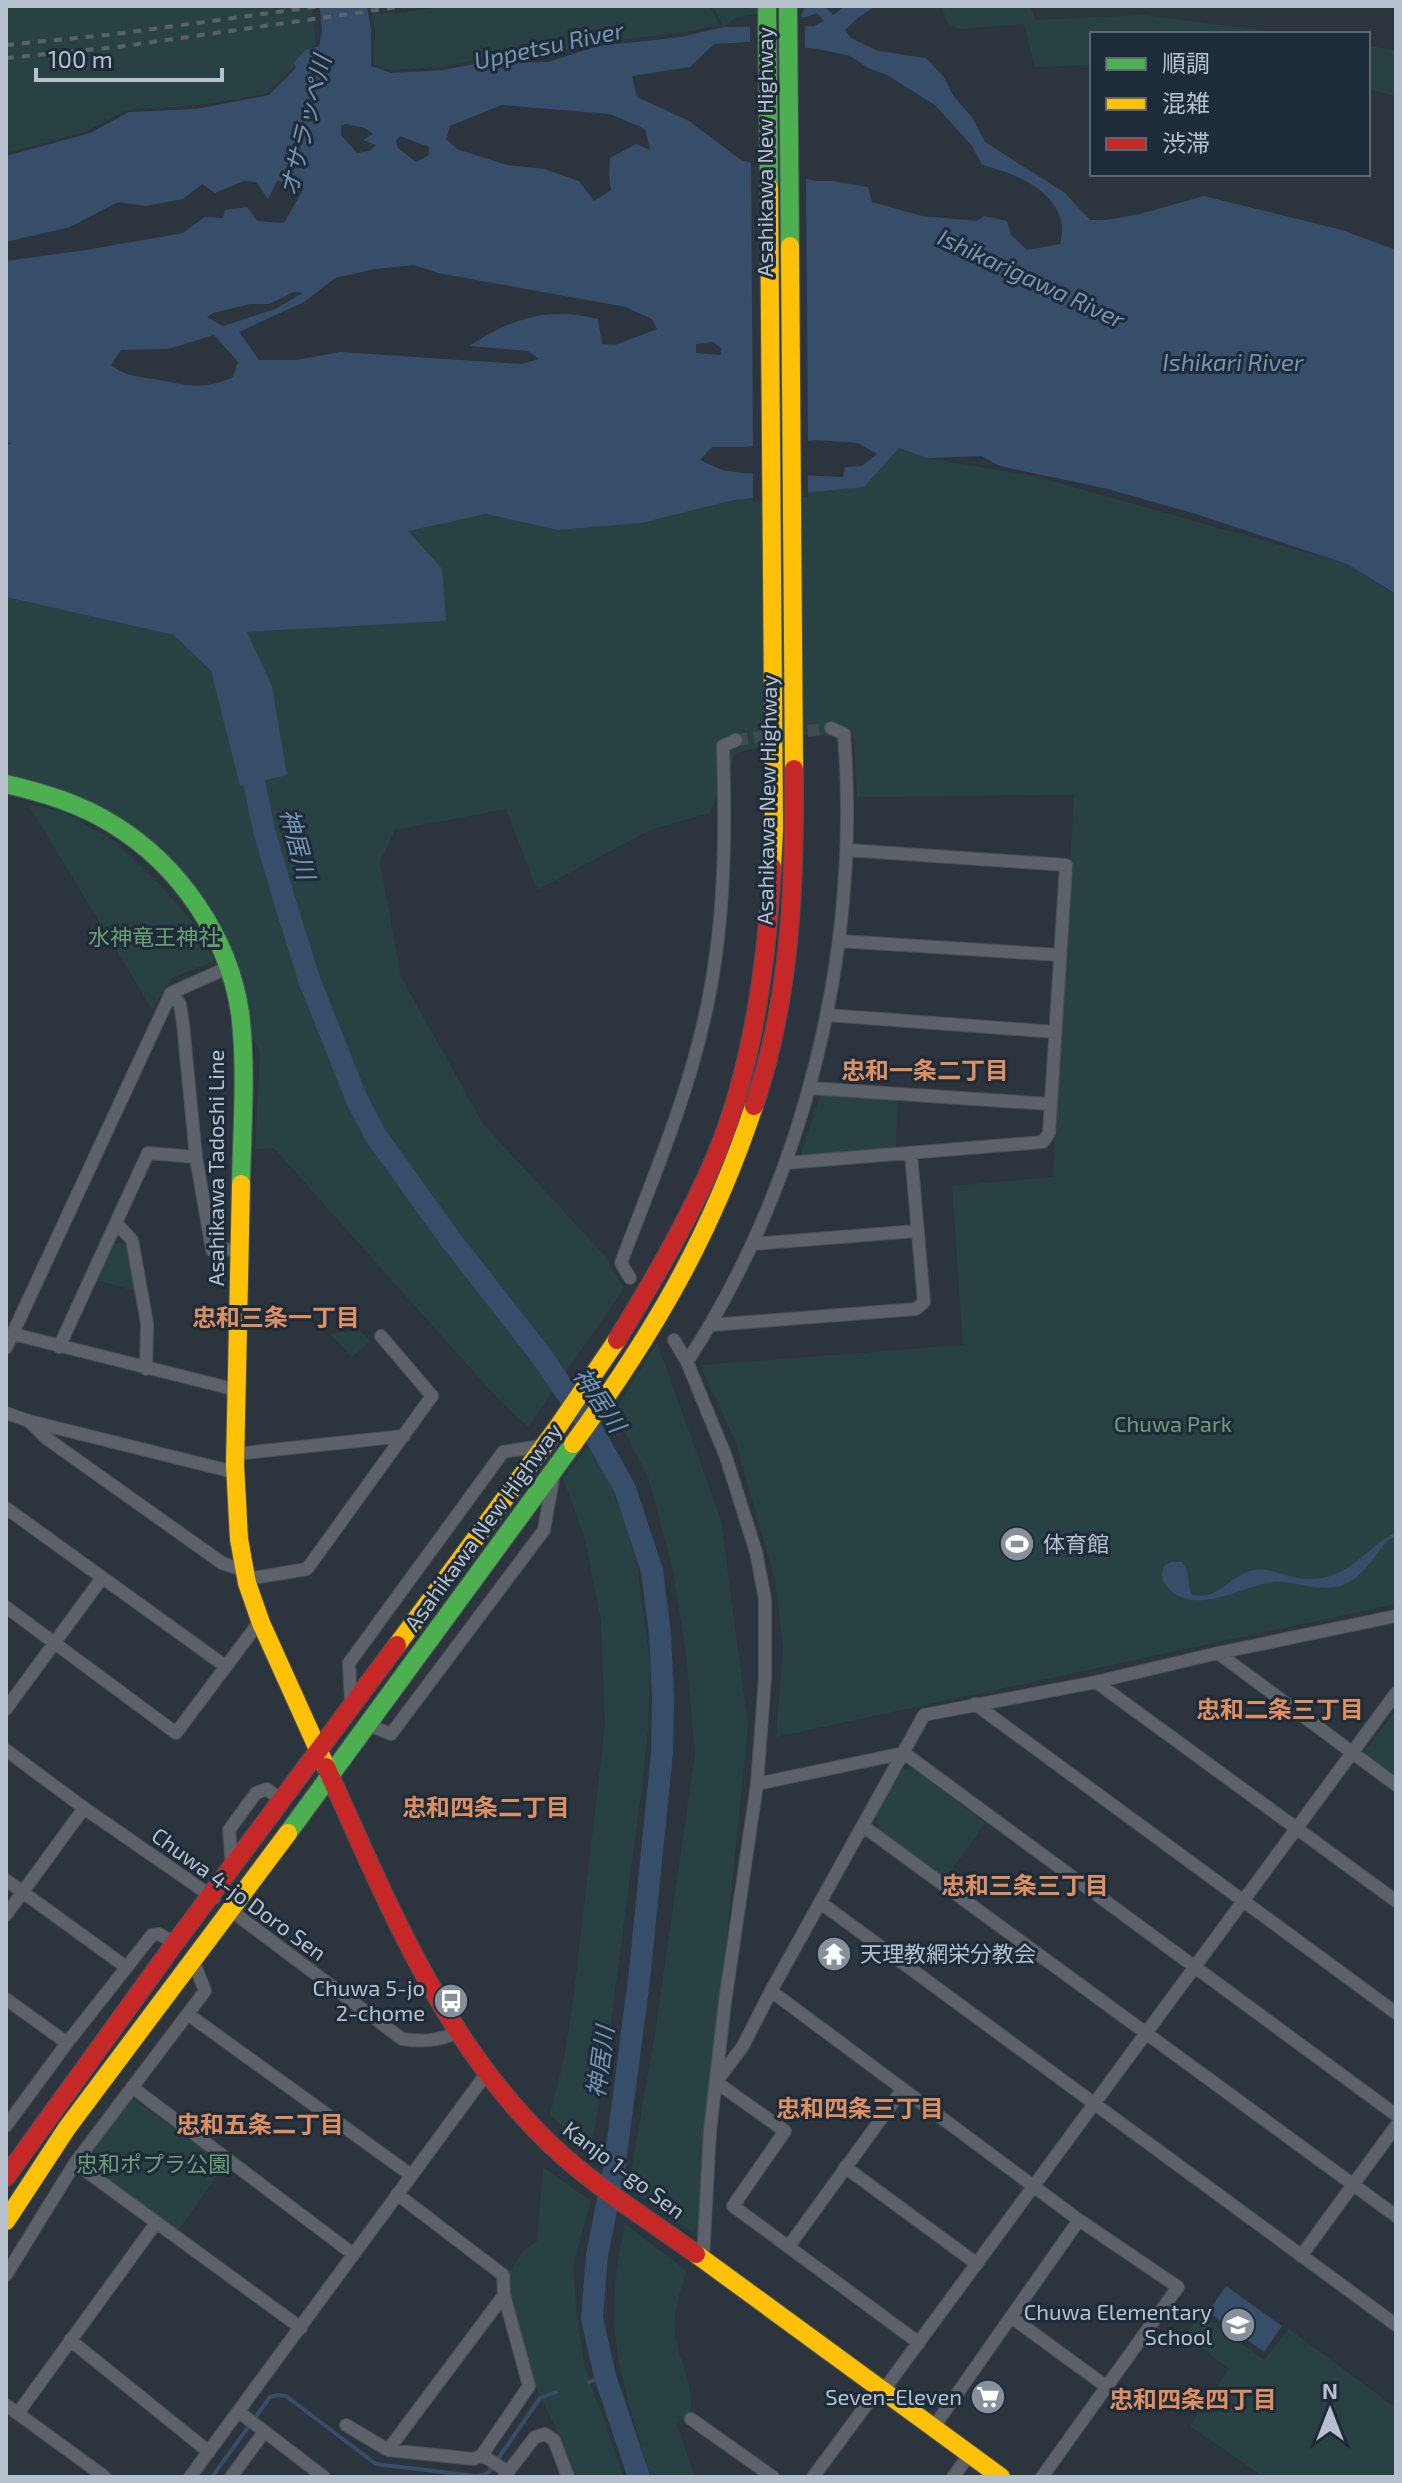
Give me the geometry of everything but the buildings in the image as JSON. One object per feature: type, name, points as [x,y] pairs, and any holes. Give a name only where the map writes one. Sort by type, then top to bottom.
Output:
[{"type":"main road","name":"Asahikawa New Highway","points":[[6,2177],[603,1362],[656,1276],[715,1157],[747,1059],[769,928],[774,828],[767,6]]},
{"type":"main road","name":"Asahikawa New Highway","points":[[6,2221],[67,2128],[368,1725],[651,1334],[697,1250],[739,1157],[782,993],[795,858],[788,6]]},
{"type":"main road","name":"Asahikawa Tadoshi Line","points":[[6,784],[42,791],[86,809],[123,829],[153,852],[184,886],[210,926],[229,967],[239,1007],[243,1053],[234,1463],[236,1514],[245,1574],[260,1621],[319,1752]]},
{"type":"main road","name":"Kanjo 1-go Sen","points":[[319,1752],[431,1991],[456,2033],[529,2125],[568,2161],[1001,2477]]},
{"type":"street","points":[[687,1362],[711,1325],[752,1244],[786,1163],[810,1088],[827,1015],[839,941],[847,850],[844,734],[831,728]]},
{"type":"street","points":[[630,1278],[621,1263],[683,1099],[705,1018],[720,920],[725,822],[723,746],[736,740]]},
{"type":"street","points":[[786,1163],[1043,1142],[1049,1133],[1066,865],[847,850]]},
{"type":"street","points":[[839,941],[1060,955]]},
{"type":"street","points":[[6,1348],[171,993],[229,967]]},
{"type":"street","points":[[171,993],[180,1004],[196,1157],[212,1250],[241,1249]]},
{"type":"street","points":[[827,1015],[1055,1032]]},
{"type":"street","points":[[810,1088],[1050,1104]]},
{"type":"street","points":[[59,1347],[148,1153],[196,1157]]},
{"type":"street","points":[[711,1325],[916,1309],[924,1302],[911,1154]]},
{"type":"street","points":[[116,1223],[132,1240],[147,1323],[146,1369]]},
{"type":"street","points":[[752,1244],[917,1231]]},
{"type":"street","points":[[13,1334],[237,1390]]},
{"type":"street","points":[[29,1421],[46,1438],[222,1563],[245,1574],[307,1569],[432,1396],[381,1336]]},
{"type":"street","points":[[674,1340],[687,1362],[726,1457],[756,1552],[765,1599],[765,1678],[757,1784],[725,2002],[710,2131],[703,2259]]},
{"type":"street","points":[[6,1413],[29,1421],[234,1463],[404,1436]]},
{"type":"street","points":[[351,1708],[349,1663],[503,1452],[542,1446]]},
{"type":"street","points":[[368,1725],[391,1734],[544,1530],[554,1472]]},
{"type":"street","points":[[6,1508],[225,1666]]},
{"type":"street","points":[[6,1709],[102,1578]]},
{"type":"street","points":[[6,1607],[176,1733],[260,1621]]},
{"type":"street","points":[[716,2082],[743,2046],[924,1715],[1096,1682],[1396,1616]]},
{"type":"street","points":[[1218,1653],[1396,1785]]},
{"type":"street","points":[[1096,1682],[1396,1901]]},
{"type":"street","points":[[813,2477],[919,2343],[1396,1693]]},
{"type":"street","points":[[975,1704],[1396,2013]]},
{"type":"street","name":"Chuwa 4-jo Doro Sen","points":[[6,1750],[212,1896],[402,2039],[437,2041],[456,2033]]},
{"type":"street","points":[[757,1784],[904,1753],[1396,2115]]},
{"type":"street","points":[[232,1869],[229,1830],[256,1793],[267,1789],[283,1802]]},
{"type":"street","points":[[6,1915],[84,1808]]},
{"type":"street","points":[[863,1826],[1396,2216]]},
{"type":"street","points":[[6,1880],[126,1967]]},
{"type":"street","points":[[821,1903],[1396,2325]]},
{"type":"street","points":[[8,2119],[152,1935],[159,1934],[175,1943]]},
{"type":"street","points":[[6,2275],[75,2163],[205,1991],[193,1960]]},
{"type":"street","points":[[771,1991],[1079,2220],[1178,2287],[1042,2477]]},
{"type":"street","points":[[6,1999],[67,2043]]},
{"type":"street","points":[[189,2015],[411,2175]]},
{"type":"street","points":[[231,2477],[251,2422],[301,2328],[486,2074]]},
{"type":"street","points":[[716,2082],[785,2131],[733,2206],[919,2343]]},
{"type":"street","points":[[132,2087],[353,2254]]},
{"type":"street","points":[[789,2246],[902,2090]]},
{"type":"street","points":[[1301,2256],[1396,2126]]},
{"type":"street","points":[[75,2163],[301,2328]]},
{"type":"street","points":[[845,2167],[977,2264]]},
{"type":"street","points":[[397,2194],[503,2275],[504,2295],[529,2386],[496,2466]]},
{"type":"street","points":[[933,2428],[1079,2220]]},
{"type":"street","points":[[18,2413],[156,2223]]},
{"type":"street","points":[[388,2450],[504,2295]]},
{"type":"street","points":[[1011,2317],[1107,2387]]},
{"type":"street","points":[[70,2340],[209,2452]]},
{"type":"street","points":[[6,2405],[105,2477]]},
{"type":"street","points":[[691,2419],[773,2477]]},
{"type":"street","points":[[190,2477],[209,2452],[251,2422]]},
{"type":"street","points":[[251,2422],[324,2477]]},
{"type":"street","points":[[346,2425],[388,2450],[474,2459],[496,2466]]},
{"type":"street","points":[[496,2466],[535,2437],[545,2434],[554,2440],[568,2477]]},
{"type":"street","points":[[953,2477],[970,2454]]},
{"type":"green space","points":[[6,6],[312,6],[316,43],[266,94],[199,105],[127,110],[85,132],[6,153]]},
{"type":"green space","points":[[449,6],[707,6],[719,25],[681,33],[598,42],[548,58],[480,59],[441,67],[391,70],[374,64],[372,14]]},
{"type":"green space","points":[[713,6],[799,6],[735,18],[724,27]]},
{"type":"green space","points":[[942,6],[1030,6],[1035,20],[1144,15],[1274,32],[1090,32],[1090,65],[1035,67],[1024,24],[958,29],[947,23]]},
{"type":"green space","points":[[1370,46],[1396,50],[1396,96],[1370,90]]},
{"type":"green space","name":"Chuwa Park","points":[[899,448],[927,458],[1034,476],[1347,564],[1396,595],[1396,1604],[776,1737],[783,1647],[775,1580],[735,1440],[703,1372],[703,1365],[963,1345],[952,1186],[1053,1177],[1074,795],[857,797],[854,737],[807,735],[736,753],[710,813],[652,829],[537,890],[506,809],[395,830],[380,862],[401,977],[483,1124],[604,1255],[624,1288],[528,1427],[497,1398],[274,1148],[255,1149],[260,1054],[239,1007],[229,967],[153,852],[6,784],[6,597],[174,635],[211,671],[241,785],[272,686],[246,632],[445,621],[407,531],[486,514],[558,530],[642,523],[734,500],[863,487]]},
{"type":"green space","name":"水神竜王神社","points":[[28,804],[64,812],[116,842],[192,921],[214,961],[172,978],[152,1009]]},
{"type":"green space","points":[[821,1093],[897,1100],[896,1148],[800,1156]]},
{"type":"green space","points":[[113,1243],[126,1244],[135,1291],[96,1280]]},
{"type":"green space","points":[[359,1330],[371,1341],[352,1357],[330,1334]]},
{"type":"green space","points":[[657,1343],[721,1520],[748,1725],[697,2236],[628,2188],[654,2040],[695,1754],[686,1653],[672,1565],[648,1477],[614,1412]]},
{"type":"green space","points":[[593,1441],[626,1526],[638,1571],[650,1661],[642,1785],[591,2151],[550,2115],[572,2009],[605,1725],[601,1621],[585,1539],[563,1478]]},
{"type":"green space","points":[[1396,1710],[1396,1778],[1363,1754]]},
{"type":"green space","points":[[912,1768],[985,1823],[946,1878],[880,1830],[876,1816],[902,1769]]},
{"type":"green space","name":"忠和ポプラ公園","points":[[131,2098],[225,2165],[177,2232],[84,2162]]},
{"type":"green space","points":[[543,2167],[591,2201],[573,2265],[577,2315],[585,2368],[624,2477],[575,2477],[561,2438],[535,2386],[508,2296],[508,2274],[524,2250],[537,2241]]},
{"type":"green space","points":[[625,2224],[687,2271],[678,2302],[675,2334],[689,2383],[691,2404],[690,2415],[676,2423],[695,2477],[651,2477],[630,2406],[617,2352],[614,2320],[616,2278]]},
{"type":"green space","points":[[1201,2315],[1264,2360],[1289,2329],[1396,2408],[1396,2477],[1264,2477],[1190,2426],[1229,2369],[1185,2335]]},
{"type":"water","name":"Ishikari River","points":[[320,6],[367,6],[371,28],[371,66],[391,73],[442,70],[481,63],[548,62],[598,46],[681,37],[724,27],[814,26],[824,21],[817,13],[801,17],[804,8],[825,6],[833,15],[845,6],[876,6],[845,30],[851,38],[878,51],[926,58],[972,117],[985,142],[1065,193],[1090,220],[1140,214],[1204,196],[1342,230],[1396,250],[1396,594],[1347,564],[1196,514],[1108,489],[1000,466],[981,456],[927,458],[899,448],[864,487],[734,500],[642,523],[558,530],[486,514],[408,531],[442,569],[446,621],[247,632],[272,686],[287,775],[240,786],[211,671],[174,635],[6,597],[6,446],[12,443],[6,442],[6,261],[183,233],[205,217],[223,218],[225,210],[247,207],[257,221],[284,223],[304,188],[277,181],[268,199],[256,182],[244,181],[215,193],[202,184],[183,199],[146,206],[118,202],[70,227],[6,242],[6,156],[90,133],[129,112],[196,109],[269,95],[296,68],[294,63],[305,50],[319,46],[322,32]],"holes":[[[749,42],[818,49],[850,56],[935,105],[972,146],[982,165],[1006,172],[1042,192],[1058,213],[1062,227],[1060,244],[1027,250],[1011,235],[1007,221],[984,216],[977,221],[922,216],[872,202],[868,187],[815,181],[741,160],[689,121],[637,97],[632,76],[690,67],[714,44]],[[502,105],[610,114],[645,129],[650,150],[636,144],[610,158],[611,190],[594,201],[579,181],[544,169],[507,165],[457,149],[446,139],[450,126]],[[346,124],[365,128],[373,134],[363,140],[376,145],[369,151],[357,153],[341,135],[341,126]],[[400,136],[429,147],[429,155],[416,162],[398,148],[396,141]],[[414,265],[438,273],[626,307],[652,319],[657,329],[615,345],[602,344],[598,319],[580,315],[546,315],[515,322],[469,346],[528,351],[539,359],[521,364],[340,352],[296,360],[259,360],[239,332],[304,302],[335,278]],[[294,292],[303,293],[275,309],[223,326],[207,317],[250,304],[269,304]],[[214,335],[238,362],[233,377],[202,386],[130,375],[111,365],[121,350],[168,349]],[[713,342],[721,348],[721,355],[696,353],[696,344]],[[818,440],[858,443],[877,454],[862,466],[845,467],[843,477],[742,473],[722,470],[700,460],[712,447]]]},
{"type":"water","points":[[1396,1532],[1396,1536],[1388,1540],[1356,1577],[1332,1588],[1273,1582],[1219,1597],[1192,1600],[1168,1588],[1162,1577],[1165,1565],[1182,1562],[1187,1570],[1192,1595],[1202,1596],[1218,1591],[1254,1570],[1268,1570],[1303,1579],[1324,1578],[1347,1568]]},
{"type":"water","points":[[1226,2286],[1282,2326],[1264,2352],[1208,2312]]},
{"type":"pier","points":[[805,22],[805,52],[750,46],[750,23]]},
{"type":"pier","points":[[751,159],[806,174],[808,445],[753,450]]},
{"type":"pier","points":[[753,470],[808,472],[808,497],[753,502]]},
{"type":"waterway","name":"神居川","points":[[248,753],[264,830],[310,982],[357,1100],[376,1136],[450,1239],[540,1354],[594,1433],[625,1489],[652,1571],[660,1634],[662,1753],[639,1980],[614,2170],[597,2255],[592,2318],[605,2376],[639,2477]]},
{"type":"waterway","points":[[589,2382],[605,2376]]},
{"type":"waterway","points":[[212,2477],[270,2397],[278,2395],[286,2396],[376,2464],[475,2476],[489,2472],[540,2398],[556,2392]]},
{"type":"tunnel","points":[[736,740],[831,728]]},
{"type":"railway","points":[[6,45],[116,34],[321,6]]},
{"type":"railway","points":[[6,58],[117,47],[405,6]]},
{"type":"traffic: fast","points":[[767,6],[769,188]]},
{"type":"traffic: fast","points":[[788,6],[790,246]]},
{"type":"traffic: fast","points":[[6,784],[75,805],[138,841],[180,882],[212,931],[225,957],[240,1013],[244,1077],[241,1184]]},
{"type":"traffic: fast","points":[[288,1833],[573,1444]]},
{"type":"traffic: slow","points":[[769,188],[772,867]]},
{"type":"traffic: slow","points":[[790,246],[794,769]]},
{"type":"traffic: slow","points":[[573,1444],[654,1323],[699,1241],[754,1106]]},
{"type":"traffic: slow","points":[[241,1184],[235,1465],[239,1539],[247,1583],[261,1623],[326,1767]]},
{"type":"traffic: slow","points":[[397,1645],[557,1428],[617,1340]]},
{"type":"traffic: slow","points":[[6,2221],[67,2128],[288,1833]]},
{"type":"traffic: slow","points":[[696,2254],[1001,2477]]},
{"type":"traffic: jam","points":[[754,1106],[776,1023],[783,982],[792,897],[794,769]]},
{"type":"traffic: jam","points":[[617,1340],[682,1228],[728,1124],[756,1015],[772,867]]},
{"type":"traffic: jam","points":[[6,2177],[175,1943],[397,1645]]},
{"type":"traffic: jam","points":[[326,1767],[420,1968],[478,2061],[512,2104],[551,2145],[603,2188],[696,2254]]},
{"type":"place","name":"体育館","points":[[1017,1544]]},
{"type":"place","name":"天理教網栄分教会","points":[[834,1954]]},
{"type":"place","name":"Chuwa 5-jo 2-chome","points":[[451,2001]]},
{"type":"place","name":"Chuwa Elementary School","points":[[1238,2325]]},
{"type":"place","name":"Seven-Eleven","points":[[988,2397]]},
{"type":"district","name":"忠和一条二丁目","points":[[925,1071]]},
{"type":"district","name":"忠和三条一丁目","points":[[276,1318]]},
{"type":"district","name":"忠和二条三丁目","points":[[1280,1710]]},
{"type":"district","name":"忠和四条二丁目","points":[[486,1808]]},
{"type":"district","name":"忠和三条三丁目","points":[[1025,1886]]},
{"type":"district","name":"忠和四条三丁目","points":[[860,2109]]},
{"type":"district","name":"忠和五条二丁目","points":[[260,2125]]},
{"type":"district","name":"忠和四条四丁目","points":[[1193,2400]]},
{"type":"water label","name":"Uppetsu River","points":[[549,46]]},
{"type":"water label","name":"オサラッペ川","points":[[306,126]]},
{"type":"water label","name":"Ishikarigawa River","points":[[1031,279]]}]
